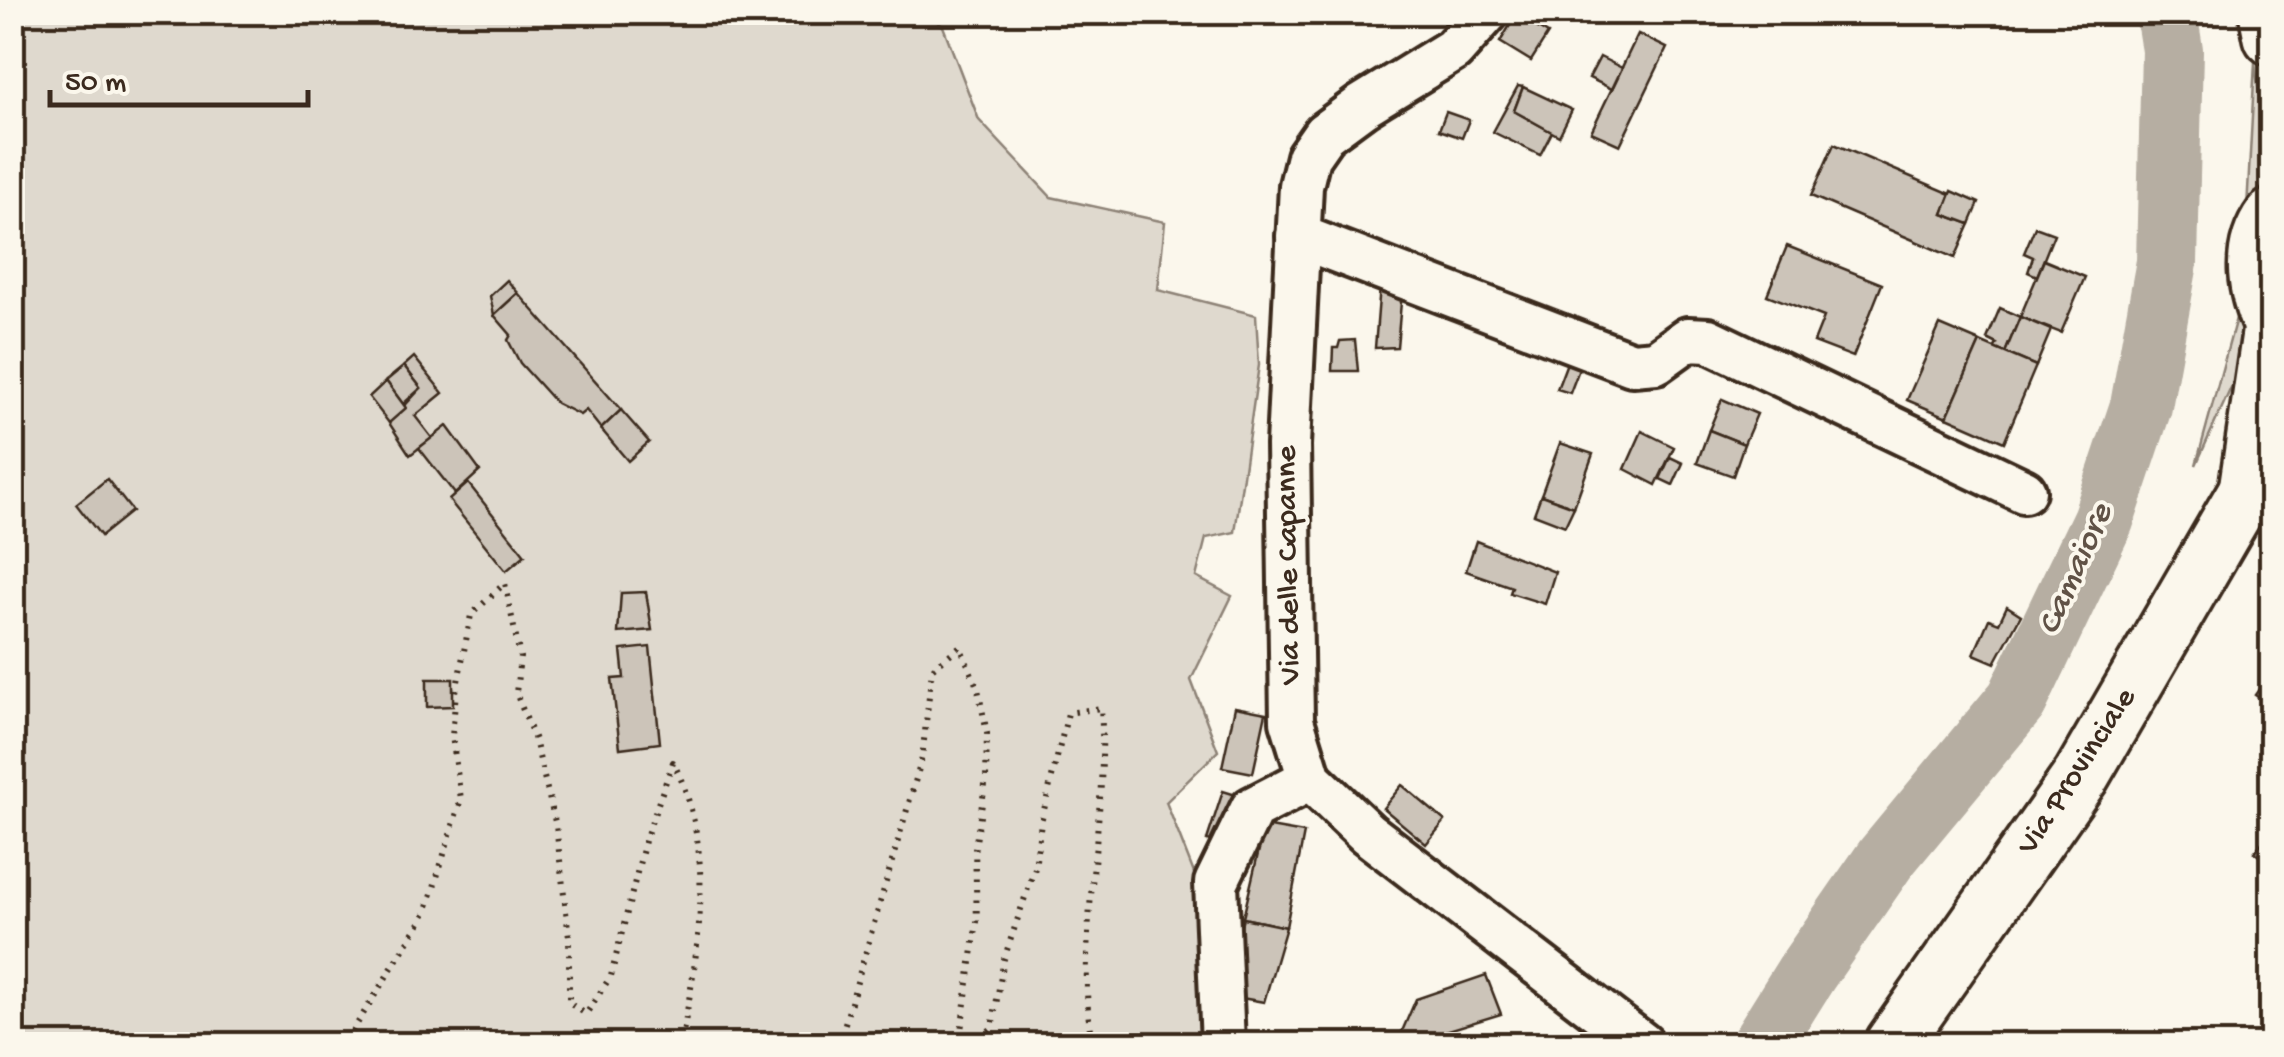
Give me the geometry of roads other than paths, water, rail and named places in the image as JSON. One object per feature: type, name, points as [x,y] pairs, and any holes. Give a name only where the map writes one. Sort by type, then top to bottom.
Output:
[{"type":"main road","points":[[2268,12],[2272,38]]},
{"type":"main road","name":"Via Provinciale","points":[[1893,1044],[2081,776],[2259,475],[2271,328],[2257,294],[2256,258],[2272,217]]},
{"type":"street","name":"Via delle Capanne","points":[[1486,12],[1454,50],[1362,106],[1324,134],[1308,157],[1301,186],[1288,445],[1292,721],[1310,779],[1367,832],[1642,1044]]},
{"type":"street","points":[[1298,236],[1632,364],[1656,362],[1688,338],[1708,340],[2024,491]]},
{"type":"street","points":[[1222,1044],[1216,883],[1252,810],[1310,779]]},
{"type":"waterway","name":"Camaiore","points":[[1762,1044],[1886,858],[2017,700],[2103,520],[2141,406],[2167,262],[2172,50],[2166,12]]}]
